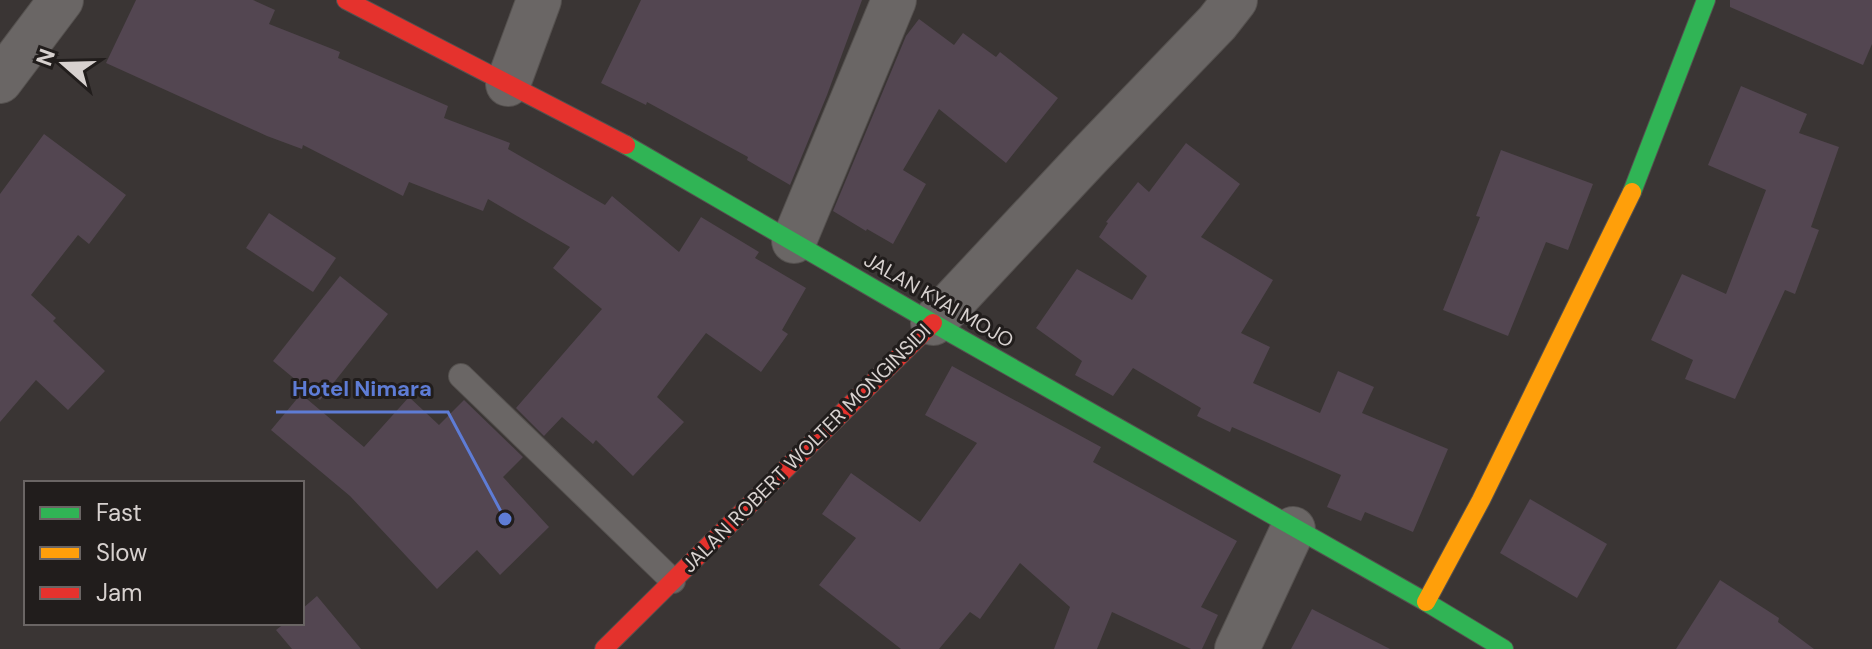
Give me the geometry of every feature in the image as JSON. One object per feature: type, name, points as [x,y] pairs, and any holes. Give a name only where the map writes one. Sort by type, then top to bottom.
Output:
[{"type":"street","points":[[0,81],[61,0]]},
{"type":"street","name":"JALAN KYAI MOJO","points":[[346,0],[648,156],[933,323],[1504,649]]},
{"type":"street","points":[[508,84],[539,0]]},
{"type":"street","points":[[794,241],[894,0]]},
{"type":"street","name":"JALAN ROBERT WOLTER MONGINSIDI","points":[[604,649],[933,323],[1217,23],[1235,0]]},
{"type":"street","points":[[1426,602],[1481,500],[1633,190],[1706,0]]},
{"type":"street","points":[[1237,649],[1293,529]]},
{"type":"lane","points":[[461,376],[673,581]]},
{"type":"building","points":[[136,0],[253,0],[275,10],[269,24],[340,52],[338,58],[448,106],[444,118],[510,143],[508,149],[605,205],[612,196],[679,252],[701,217],[759,252],[755,258],[806,288],[782,330],[788,334],[761,372],[706,333],[657,397],[684,422],[633,476],[596,440],[593,444],[562,417],[544,436],[516,408],[602,309],[553,268],[570,247],[488,199],[483,211],[409,182],[403,196],[303,145],[302,149],[267,136],[106,63]]},
{"type":"building","points":[[641,0],[862,0],[790,185],[747,160],[748,157],[647,102],[646,105],[601,83]]},
{"type":"building","points":[[1730,0],[1872,0],[1872,44],[1863,65],[1730,7]]},
{"type":"building","points":[[919,19],[954,45],[963,33],[996,57],[1000,52],[1058,98],[1006,163],[939,109],[903,170],[926,184],[893,244],[833,211],[906,36]]},
{"type":"building","points":[[1741,86],[1807,114],[1799,133],[1839,147],[1811,227],[1819,230],[1795,294],[1785,290],[1735,399],[1685,379],[1693,360],[1651,340],[1682,274],[1726,294],[1766,190],[1708,165]]},
{"type":"building","points":[[44,134],[126,195],[89,244],[78,235],[31,295],[105,371],[68,410],[36,380],[0,422],[0,194]]},
{"type":"building","points":[[1186,143],[1240,184],[1201,237],[1273,280],[1241,333],[1270,347],[1253,383],[1320,413],[1338,371],[1374,387],[1362,413],[1448,449],[1413,532],[1365,512],[1361,521],[1327,507],[1341,475],[1232,427],[1230,432],[1197,416],[1201,408],[1133,368],[1113,396],[1075,375],[1082,361],[1036,328],[1077,269],[1132,300],[1147,276],[1099,237],[1106,222],[1138,182],[1149,192]]},
{"type":"building","points":[[1501,150],[1593,184],[1568,250],[1546,242],[1508,336],[1443,310],[1480,217],[1476,216]]},
{"type":"building","points":[[269,213],[336,258],[313,292],[246,248]]},
{"type":"building","points":[[340,276],[388,314],[320,400],[273,361]]},
{"type":"building","points":[[952,366],[1101,447],[1093,462],[1237,541],[1201,607],[1218,615],[1202,649],[1191,649],[1112,612],[1097,649],[1054,649],[1070,607],[1020,563],[980,619],[970,612],[939,649],[901,649],[819,585],[856,538],[822,514],[851,473],[920,522],[977,443],[925,415]]},
{"type":"building","points":[[301,394],[364,447],[409,397],[439,425],[464,400],[523,457],[503,477],[549,527],[500,575],[477,550],[437,589],[350,496],[271,430]]},
{"type":"building","points":[[1530,499],[1607,544],[1577,598],[1500,553]]},
{"type":"building","points":[[1720,580],[1779,618],[1778,622],[1814,649],[1676,649]]},
{"type":"building","points":[[317,596],[361,649],[292,649],[276,630],[282,625],[304,625],[304,607]]},
{"type":"building","points":[[1312,609],[1390,649],[1291,649]]},
{"type":"traffic: fast","points":[[1632,192],[1706,0]]},
{"type":"traffic: fast","points":[[626,145],[1504,649]]},
{"type":"traffic: slow","points":[[1426,602],[1481,500],[1632,192]]},
{"type":"traffic: jam","points":[[346,0],[626,145]]},
{"type":"traffic: jam","points":[[604,649],[933,323]]},
{"type":"place","name":"Hotel Nimara","points":[[505,519]]}]
